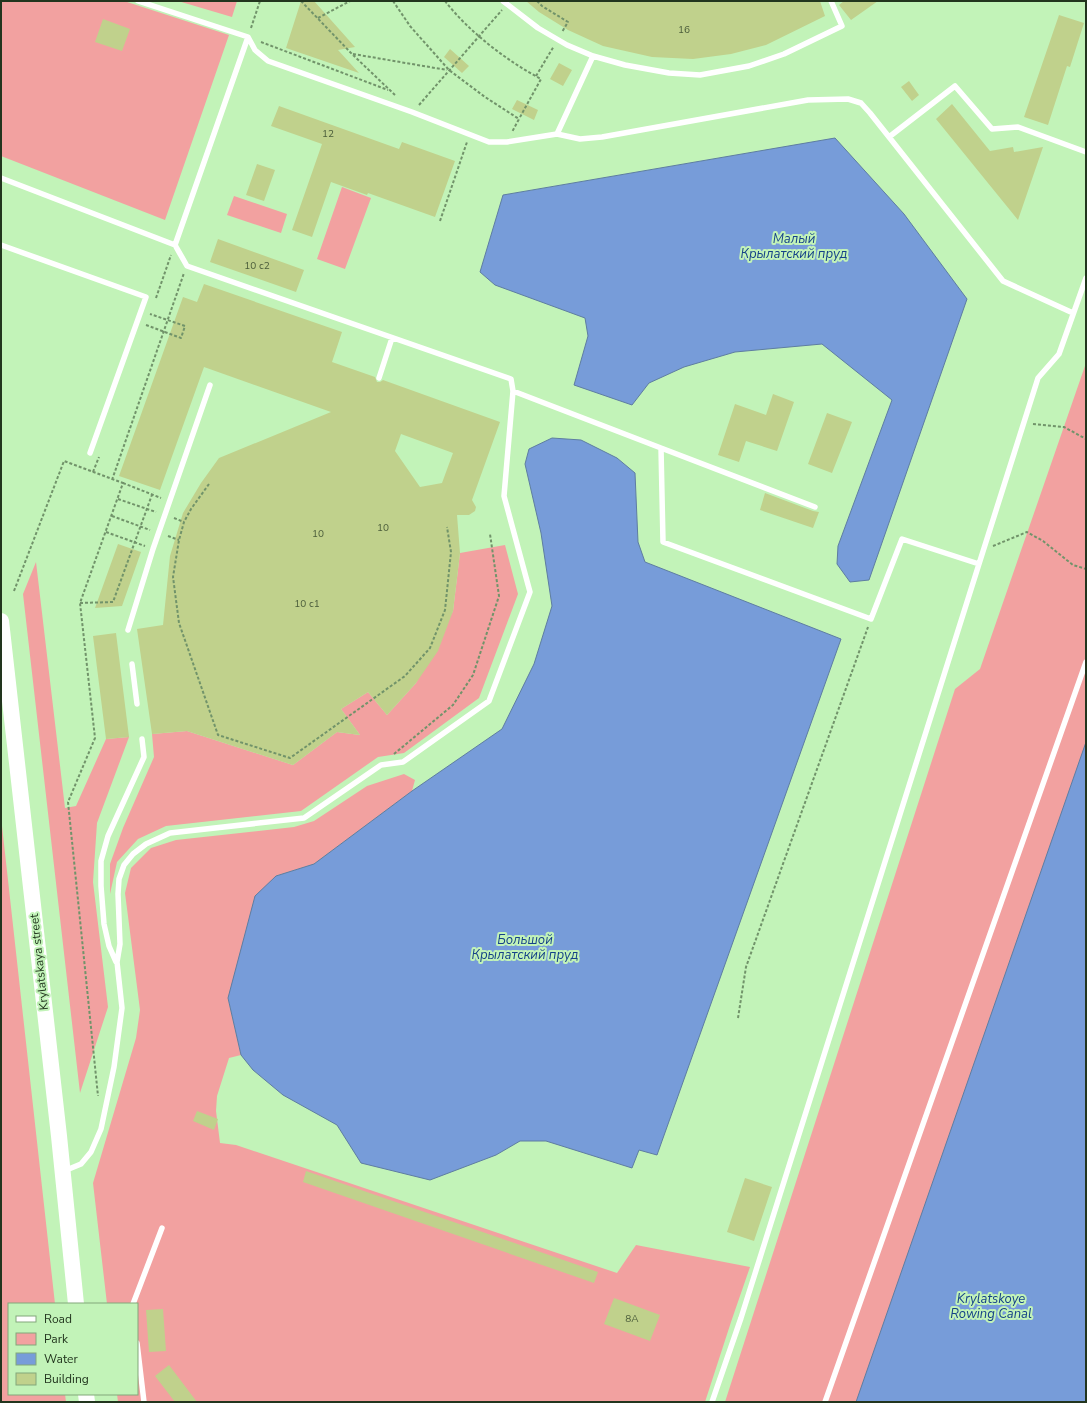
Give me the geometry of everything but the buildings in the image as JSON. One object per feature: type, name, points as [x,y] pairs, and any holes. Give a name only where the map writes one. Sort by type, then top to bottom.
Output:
[{"type":"main road","name":"Krylatskaya street","points":[[1,621],[59,1136],[76,1303]]},
{"type":"lane","points":[[138,1],[248,37],[255,50],[268,61],[412,112],[489,142],[507,142],[557,134],[580,139],[602,137],[808,100],[848,99],[861,103],[1003,282],[1073,313]]},
{"type":"lane","points":[[504,4],[538,28],[567,45],[593,56],[625,65],[676,74],[700,75],[749,66],[784,54],[842,26],[831,1]]},
{"type":"lane","points":[[175,245],[248,37]]},
{"type":"lane","points":[[557,134],[593,56]]},
{"type":"lane","points":[[889,137],[955,86],[992,130],[1018,127],[1086,152]]},
{"type":"lane","points":[[1,178],[175,245],[187,266],[510,379],[513,391],[504,496],[530,592],[489,701],[403,762],[381,765],[304,818],[170,833],[146,844],[133,854],[124,865],[119,879],[118,894],[120,944],[117,962],[122,1008],[114,1067],[101,1129],[91,1152],[81,1164],[62,1172]]},
{"type":"lane","points":[[1,245],[146,297],[90,453]]},
{"type":"lane","points":[[712,1402],[741,1318],[1038,378],[1059,354],[1086,278]]},
{"type":"lane","points":[[379,378],[392,338]]},
{"type":"lane","points":[[128,630],[210,385]]},
{"type":"lane","points":[[513,391],[815,507]]},
{"type":"lane","points":[[661,448],[663,542],[872,619],[902,539],[978,564]]},
{"type":"lane","points":[[825,1402],[1086,662]]},
{"type":"lane","points":[[132,664],[137,704]]},
{"type":"lane","points":[[117,962],[109,946],[104,924],[101,861],[108,836],[144,757],[142,739]]},
{"type":"lane","points":[[133,1303],[162,1228]]},
{"type":"lane","points":[[138,1351],[144,1402]]},
{"type":"path","points":[[260,1],[248,37],[390,91]]},
{"type":"path","points":[[301,1],[395,96]]},
{"type":"path","points":[[318,18],[350,1]]},
{"type":"path","points":[[393,1],[410,26],[449,70],[519,120]]},
{"type":"path","points":[[445,1],[464,22],[508,60],[541,79],[507,142]]},
{"type":"path","points":[[537,1],[542,6],[568,22],[559,37]]},
{"type":"path","points":[[412,112],[483,32],[504,4]]},
{"type":"path","points":[[536,76],[555,44]]},
{"type":"path","points":[[352,54],[449,70]]},
{"type":"path","points":[[440,220],[470,135]]},
{"type":"path","points":[[162,282],[175,245]]},
{"type":"path","points":[[112,480],[187,266]]},
{"type":"path","points":[[146,325],[181,338],[185,326],[150,314]]},
{"type":"path","points":[[1024,423],[1064,427],[1086,439]]},
{"type":"path","points":[[14,591],[64,461],[170,501]]},
{"type":"path","points":[[98,1098],[68,802],[95,738],[80,603],[123,483]]},
{"type":"path","points":[[209,484],[191,508],[184,522],[179,540],[173,577],[179,623],[218,735],[290,758],[406,676],[430,648],[445,610],[451,552],[447,527]]},
{"type":"path","points":[[80,603],[113,602],[153,492]]},
{"type":"path","points":[[118,499],[162,514]]},
{"type":"path","points":[[112,516],[154,531]]},
{"type":"path","points":[[169,517],[184,522]]},
{"type":"path","points":[[106,532],[154,549]]},
{"type":"path","points":[[983,550],[1027,532],[1043,540],[1073,565],[1086,569]]},
{"type":"path","points":[[381,765],[453,705],[473,675],[499,596],[490,534]]},
{"type":"path","points":[[167,535],[179,540]]},
{"type":"path","points":[[738,1018],[746,967],[872,619]]},
{"type":"green space","points":[[1,1],[124,1],[229,35],[165,220],[1,156]]},
{"type":"green space","points":[[178,1],[237,1],[232,17]]},
{"type":"green space","points":[[342,187],[371,198],[345,269],[317,259]]},
{"type":"green space","points":[[234,196],[287,214],[281,233],[227,215]]},
{"type":"green space","points":[[1086,363],[1086,1402],[725,1402],[955,689],[980,669]]},
{"type":"green space","points":[[505,545],[518,594],[479,698],[404,753],[378,757],[301,811],[166,826],[138,839],[117,862],[110,894],[110,864],[123,828],[154,757],[152,734],[187,731],[293,765],[337,732],[360,735],[341,709],[368,692],[387,715],[416,683],[453,611],[460,553]]},
{"type":"green space","points":[[36,562],[65,808],[76,806],[106,739],[129,737],[97,823],[93,882],[108,1007],[80,1093],[23,594]]},
{"type":"green space","points":[[404,774],[415,780],[412,791],[314,864],[276,876],[228,998],[241,1055],[229,1058],[217,1096],[216,1111],[220,1143],[236,1145],[617,1273],[636,1245],[750,1267],[705,1402],[118,1402],[117,1395],[138,1395],[138,1303],[107,1303],[93,1183],[136,1038],[140,1010],[125,893],[131,868],[151,848],[176,840],[294,827],[314,821],[367,786]]},
{"type":"green space","points":[[1,817],[55,1303],[8,1303],[8,1395],[65,1395],[66,1402],[1,1402]]},
{"type":"water","name":"Малый Крылатский пруд","points":[[835,138],[904,214],[967,299],[869,580],[850,582],[837,564],[838,546],[892,400],[822,344],[735,352],[684,367],[649,383],[632,405],[574,385],[588,336],[585,318],[495,285],[480,272],[503,195]]},
{"type":"water","name":"Большой Крылатский пруд","points":[[552,438],[581,440],[617,458],[635,473],[638,542],[645,562],[841,639],[657,1155],[639,1150],[632,1168],[546,1141],[520,1141],[496,1155],[430,1180],[361,1163],[337,1125],[283,1095],[253,1070],[241,1055],[228,998],[255,896],[276,876],[314,864],[412,791],[502,729],[534,664],[552,606],[541,533],[525,464],[529,449]]},
{"type":"water","name":"Krylatskoye Rowing Canal","points":[[1086,742],[1086,1402],[856,1402]]}]
